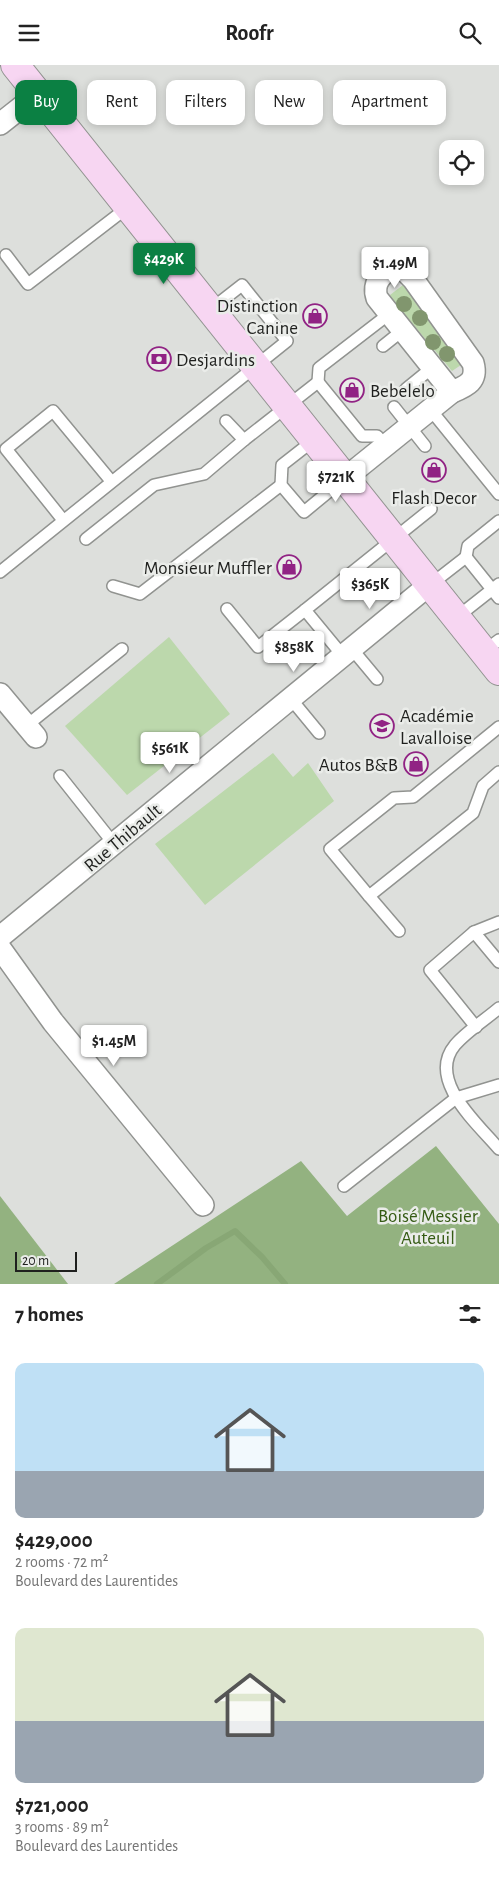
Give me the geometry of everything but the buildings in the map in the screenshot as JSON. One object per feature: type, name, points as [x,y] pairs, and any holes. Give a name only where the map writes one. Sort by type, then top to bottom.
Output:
[{"type":"main road","points":[[15,65],[27,80]]},
{"type":"main road","points":[[63,125],[429,585],[456,618],[494,654]]},
{"type":"street","points":[[0,124],[15,112]]},
{"type":"street","points":[[344,479],[452,391],[471,383],[474,372],[473,363],[408,272],[396,268],[380,278],[376,286],[377,298],[452,391]]},
{"type":"street","name":"Rue Thibault","points":[[0,937],[429,585]]},
{"type":"street","points":[[0,694],[31,732]]},
{"type":"street","points":[[0,948],[53,1022],[203,1205]]},
{"type":"lane","points":[[6,255],[28,283],[128,207]]},
{"type":"lane","points":[[0,572],[286,341],[242,285],[210,310]]},
{"type":"lane","points":[[386,446],[376,436],[362,436],[318,382],[319,368],[389,314]]},
{"type":"lane","points":[[383,346],[403,330]]},
{"type":"lane","points":[[406,389],[434,367]]},
{"type":"lane","points":[[86,539],[154,485],[204,474],[318,382]]},
{"type":"lane","points":[[394,407],[425,446]]},
{"type":"lane","points":[[430,409],[499,494]]},
{"type":"lane","points":[[63,520],[6,449],[53,411],[111,481]]},
{"type":"lane","points":[[226,421],[244,441]]},
{"type":"lane","points":[[314,440],[282,465],[281,485],[304,512],[344,479]]},
{"type":"lane","points":[[113,586],[140,594],[281,485]]},
{"type":"lane","points":[[227,609],[258,647],[431,509]]},
{"type":"lane","points":[[429,585],[466,557],[468,546],[499,521]]},
{"type":"lane","points":[[456,618],[497,590],[466,557]]},
{"type":"lane","points":[[305,610],[347,653],[377,679]]},
{"type":"lane","points":[[31,732],[122,649]]},
{"type":"lane","points":[[291,699],[320,733]]},
{"type":"lane","points":[[399,931],[330,849],[394,798],[413,797],[499,727]]},
{"type":"lane","points":[[369,896],[473,813],[483,786],[499,772]]},
{"type":"lane","points":[[60,776],[114,844]]},
{"type":"lane","points":[[476,1027],[430,970],[474,932],[499,922]]},
{"type":"lane","points":[[474,932],[499,963]]},
{"type":"lane","points":[[499,1008],[456,1044],[447,1058],[446,1067],[447,1078],[456,1098],[499,1149]]},
{"type":"lane","points":[[344,1186],[456,1098],[499,1085]]},
{"type":"green space","points":[[403,285],[461,365],[452,371],[391,298],[390,295]]},
{"type":"green space","points":[[169,637],[230,714],[127,795],[65,726]]},
{"type":"green space","points":[[273,753],[293,777],[308,763],[334,801],[205,905],[155,844]]},
{"type":"green space","name":"Boisé Messier Auteuil","points":[[436,1146],[499,1224],[499,1284],[114,1284],[301,1161],[347,1216]]},
{"type":"green space","points":[[0,1196],[68,1284],[0,1284]]},
{"type":"waterway","points":[[157,1284],[206,1248],[235,1231],[262,1257],[285,1284]]},
{"type":"place","name":"Distinction Canine","points":[[315,316]]},
{"type":"place","name":"Desjardins","points":[[159,359]]},
{"type":"place","name":"Bebelelo","points":[[352,390]]},
{"type":"place","name":"Flash Decor","points":[[434,470]]},
{"type":"place","name":"Monsieur Muffler","points":[[289,567]]},
{"type":"place","name":"Académie Lavalloise","points":[[382,726]]},
{"type":"place","name":"Autos B&B","points":[[416,764]]}]
